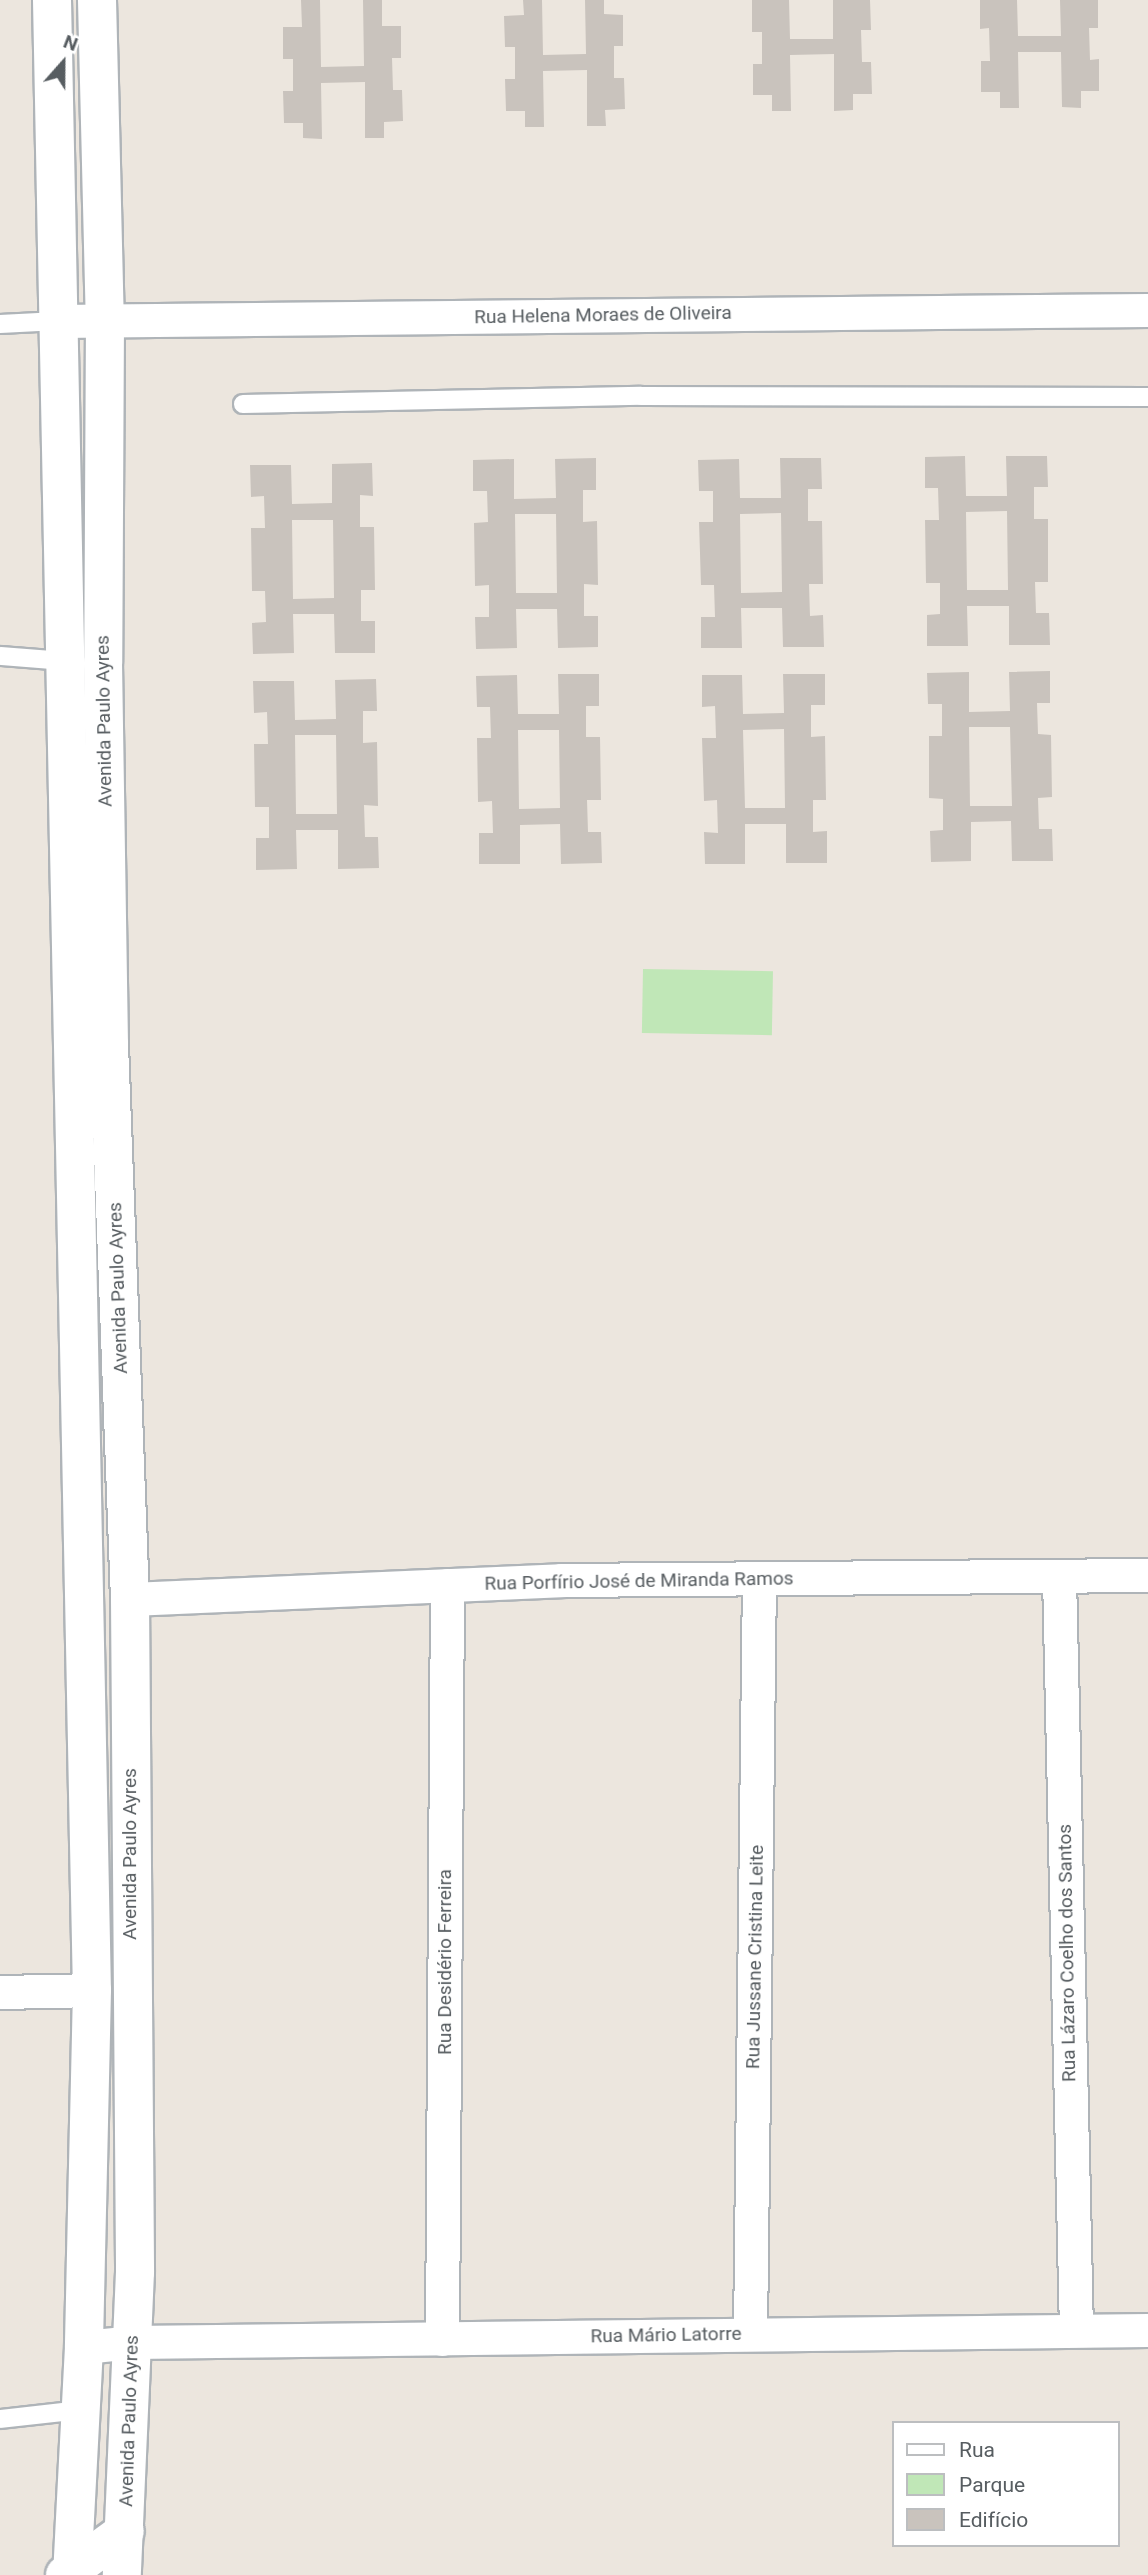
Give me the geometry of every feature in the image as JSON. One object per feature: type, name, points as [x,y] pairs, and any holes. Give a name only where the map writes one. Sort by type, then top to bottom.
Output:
[{"type":"main road","name":"Avenida Paulo Ayres","points":[[52,0],[92,1990],[84,2347],[70,2573]]},
{"type":"main road","name":"Avenida Paulo Ayres","points":[[97,0],[105,320],[103,657],[109,1045],[130,1599],[132,2343],[122,2575]]},
{"type":"main road","points":[[65,661],[103,657]]},
{"type":"main road","points":[[80,1497],[93,1565],[111,1592],[130,1599]]},
{"type":"main road","points":[[70,2573],[125,2531]]},
{"type":"street","name":"Rua Helena Moraes de Oliveira","points":[[58,321],[1148,310]]},
{"type":"street","name":"Rua Porfírio José de Miranda Ramos","points":[[130,1599],[447,1586],[759,1579],[1148,1575]]},
{"type":"street","name":"Rua Lázaro Coelho dos Santos","points":[[1059,1576],[1076,2330]]},
{"type":"street","name":"Rua Jussane Cristina Leite","points":[[750,2334],[759,1579]]},
{"type":"street","name":"Rua Desidério Ferreira","points":[[442,2339],[447,1586]]},
{"type":"street","points":[[0,1992],[92,1990]]},
{"type":"street","name":"Rua Mário Latorre","points":[[84,2347],[184,2342],[1148,2330]]},
{"type":"street","points":[[130,2387],[154,2361],[184,2342]]},
{"type":"lane","points":[[0,324],[58,321]]},
{"type":"lane","points":[[243,404],[641,396],[1148,397]]},
{"type":"lane","points":[[0,656],[65,661]]},
{"type":"lane","points":[[0,2419],[80,2410]]},
{"type":"green space","points":[[643,969],[773,971],[772,1035],[642,1033]]},
{"type":"building","points":[[301,0],[320,0],[321,67],[364,66],[363,0],[382,0],[382,26],[401,26],[401,58],[392,58],[393,90],[402,90],[403,121],[384,122],[384,138],[365,138],[365,82],[321,83],[322,139],[303,138],[303,123],[284,123],[283,91],[293,91],[293,59],[283,59],[283,27],[302,27]]},
{"type":"building","points":[[523,0],[542,0],[543,55],[586,54],[585,0],[604,0],[604,14],[623,15],[623,46],[614,46],[614,78],[624,78],[625,109],[605,110],[606,126],[587,126],[587,70],[543,71],[544,127],[525,127],[525,111],[506,111],[505,79],[515,79],[515,47],[505,47],[504,16],[524,15]]},
{"type":"building","points":[[752,0],[789,0],[790,39],[833,39],[833,0],[870,0],[871,30],[861,30],[862,62],[871,62],[872,94],[853,94],[853,110],[834,111],[834,54],[790,55],[791,111],[772,111],[772,95],[753,95],[753,64],[762,64],[762,32],[752,32]]},
{"type":"building","points":[[980,0],[1017,0],[1018,36],[1061,36],[1060,0],[1098,0],[1098,28],[1089,28],[1090,60],[1099,59],[1099,91],[1081,91],[1081,108],[1062,107],[1061,52],[1018,52],[1019,108],[1000,108],[1000,92],[981,92],[981,61],[990,61],[989,28],[980,29]]},
{"type":"building","points":[[965,456],[966,496],[1007,496],[1006,456],[1047,456],[1048,487],[1034,487],[1034,519],[1048,519],[1048,582],[1035,582],[1036,613],[1049,613],[1050,645],[1009,645],[1009,606],[967,606],[968,646],[927,646],[927,615],[940,614],[940,583],[926,583],[925,520],[939,520],[938,488],[925,488],[925,457]],"holes":[[[1007,511],[1008,590],[967,590],[966,512]]]},
{"type":"building","points":[[596,458],[596,490],[583,490],[583,522],[597,521],[598,585],[584,584],[584,616],[598,616],[598,647],[558,648],[557,609],[516,609],[517,648],[476,649],[475,617],[489,617],[489,585],[475,586],[474,523],[488,522],[487,491],[473,491],[473,460],[514,459],[514,499],[556,498],[555,459]],"holes":[[[515,514],[556,514],[557,593],[516,593]]]},
{"type":"building","points":[[780,458],[821,458],[822,489],[808,489],[808,521],[822,521],[823,584],[809,584],[810,616],[823,615],[824,647],[783,647],[782,608],[741,608],[742,648],[701,648],[701,617],[715,617],[714,585],[701,585],[699,522],[713,522],[713,491],[699,491],[698,460],[739,459],[740,498],[781,498]],"holes":[[[781,513],[782,592],[741,593],[740,514]]]},
{"type":"building","points":[[372,463],[373,496],[360,495],[360,527],[374,527],[375,590],[361,590],[361,621],[375,621],[375,653],[335,653],[334,614],[293,614],[294,653],[253,654],[252,623],[266,622],[265,591],[252,591],[251,528],[265,528],[264,496],[251,497],[250,465],[291,465],[292,504],[332,503],[332,464]],"holes":[[[292,520],[333,520],[334,598],[293,599]]]},
{"type":"building","points":[[1050,671],[1050,703],[1037,703],[1038,734],[1051,735],[1052,797],[1038,798],[1039,829],[1052,829],[1053,861],[1012,861],[1011,821],[971,822],[971,861],[931,862],[930,831],[943,830],[943,799],[929,798],[929,736],[942,736],[942,704],[928,704],[927,673],[969,672],[969,712],[1010,711],[1009,672]],"holes":[[[969,727],[1010,727],[1012,806],[970,806]]]},
{"type":"building","points":[[558,674],[599,674],[599,706],[586,706],[586,737],[600,737],[601,800],[587,800],[588,832],[601,832],[602,863],[561,864],[560,824],[520,825],[520,864],[479,864],[479,833],[493,833],[492,801],[478,802],[477,738],[491,738],[490,707],[477,707],[476,676],[517,675],[518,714],[559,714]],"holes":[[[518,730],[559,730],[560,808],[519,809]]]},
{"type":"building","points":[[783,674],[825,674],[825,705],[811,705],[811,737],[825,736],[826,800],[813,800],[813,832],[827,831],[827,863],[786,863],[786,824],[745,824],[745,864],[705,864],[704,832],[718,833],[717,800],[704,801],[702,738],[716,738],[715,706],[702,707],[702,675],[742,675],[743,714],[784,713]],"holes":[[[784,729],[785,808],[745,808],[743,730]]]},
{"type":"building","points":[[376,679],[377,711],[363,711],[363,743],[377,742],[378,806],[364,805],[365,837],[378,837],[379,868],[338,869],[338,830],[296,830],[297,869],[256,870],[256,838],[269,838],[269,807],[255,807],[254,744],[268,744],[267,712],[254,713],[253,681],[294,681],[295,720],[336,719],[335,680]],"holes":[[[295,735],[336,735],[337,814],[296,814]]]}]
